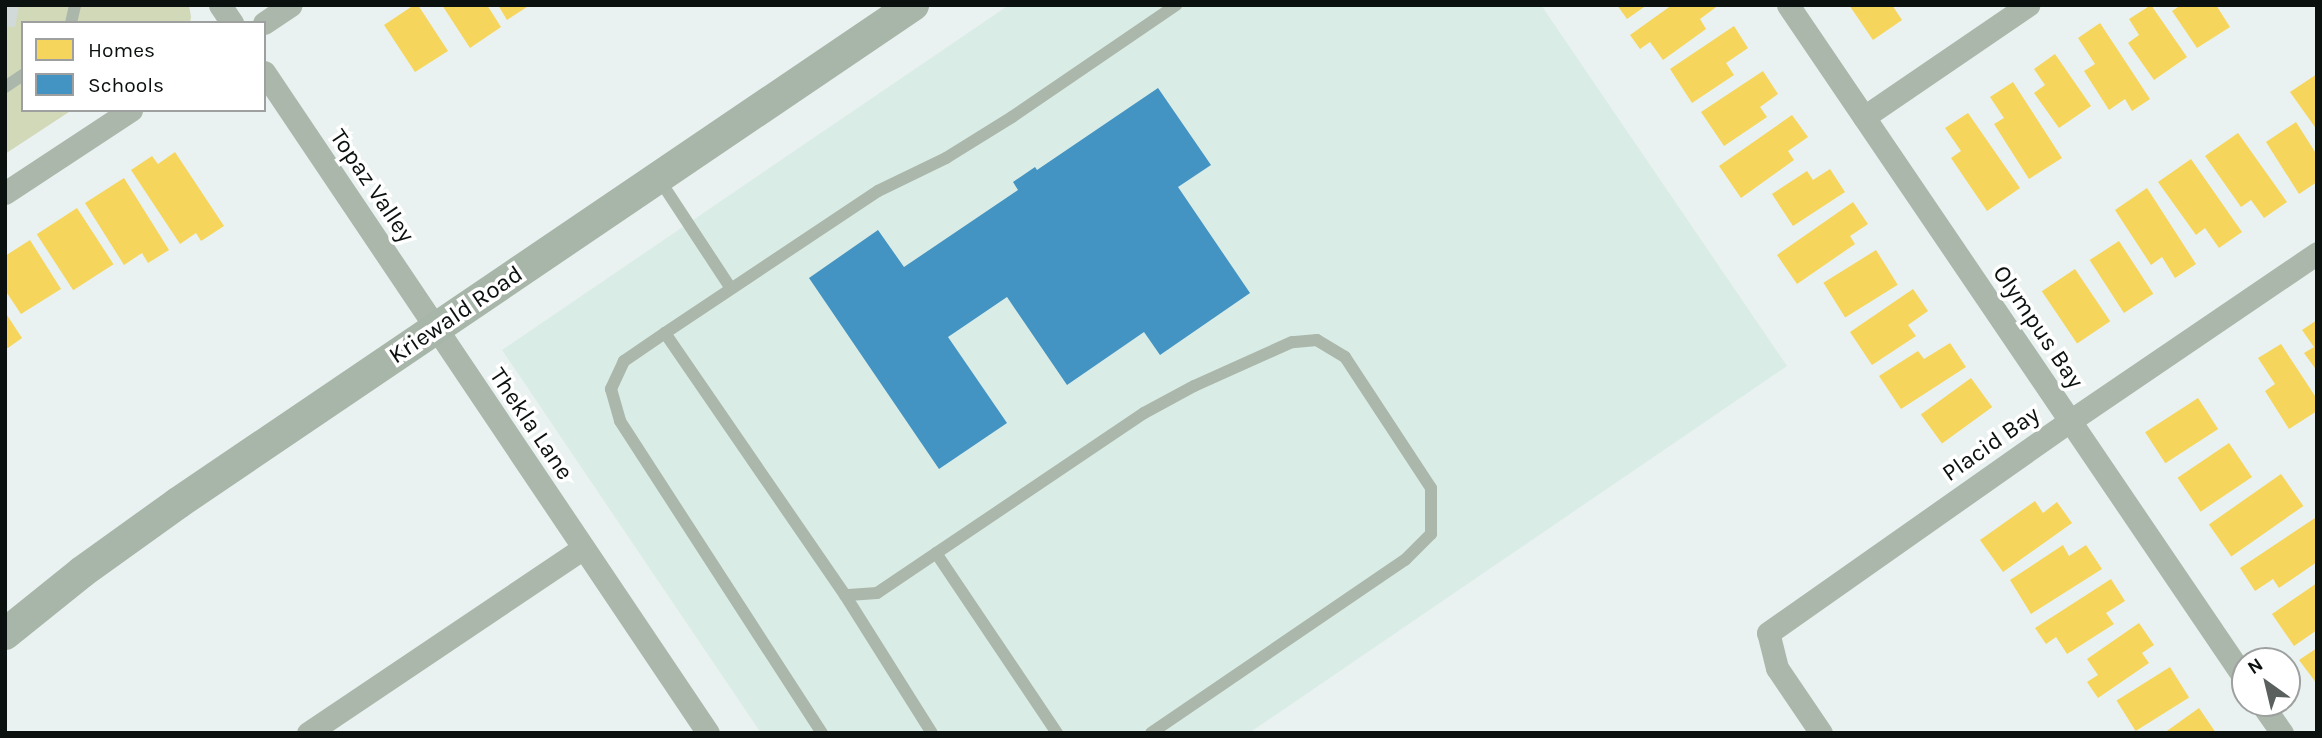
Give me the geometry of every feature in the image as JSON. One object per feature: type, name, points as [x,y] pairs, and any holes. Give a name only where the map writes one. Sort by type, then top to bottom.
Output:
[{"type":"street","points":[[220,5],[231,21]]},
{"type":"street","points":[[266,22],[291,5]]},
{"type":"street","name":"Kriewald Road","points":[[5,634],[82,572],[178,503],[913,5]]},
{"type":"street","name":"Olympus Bay","points":[[1788,5],[2231,658]]},
{"type":"street","points":[[1864,117],[2028,5]]},
{"type":"street","name":"Topaz Valley","points":[[266,75],[435,329]]},
{"type":"street","points":[[5,193],[128,112]]},
{"type":"street","name":"Placid Bay","points":[[1821,733],[1777,668],[1768,633],[2070,421],[2317,253]]},
{"type":"street","name":"Thekla Lane","points":[[435,329],[708,733]]},
{"type":"street","points":[[308,733],[583,548]]},
{"type":"street","points":[[2271,717],[2282,733]]},
{"type":"lane","points":[[822,733],[620,421],[611,389],[624,361],[730,287],[878,191],[946,158],[990,131],[1176,5]]},
{"type":"lane","points":[[5,87],[21,76]]},
{"type":"lane","points":[[658,178],[730,287]]},
{"type":"lane","points":[[665,333],[845,595],[932,733]]},
{"type":"lane","points":[[845,595],[877,593],[1144,413],[1194,386],[1292,342],[1317,340],[1345,357],[1431,488],[1431,534],[1405,560],[1151,733]]},
{"type":"lane","points":[[936,553],[1057,733]]},
{"type":"shaded area","points":[[1009,5],[1541,5],[1787,366],[1249,733],[761,733],[502,350]]},
{"type":"green space","points":[[5,5],[189,5],[190,21],[21,21],[21,112],[69,112],[5,154]]},
{"type":"building: Homes","points":[[418,5],[448,51],[415,72],[384,25]]},
{"type":"building: Homes","points":[[442,5],[487,5],[501,27],[470,48]]},
{"type":"building: Homes","points":[[498,5],[530,5],[507,20]]},
{"type":"building: Homes","points":[[1617,5],[1647,5],[1627,19]]},
{"type":"building: Homes","points":[[1672,5],[1719,5],[1700,19],[1706,29],[1663,60],[1650,42],[1640,49],[1630,35]]},
{"type":"building: Homes","points":[[1849,5],[1892,5],[1902,20],[1873,40]]},
{"type":"building: Homes","points":[[2151,5],[2187,57],[2154,80],[2128,43],[2139,35],[2129,19]]},
{"type":"building: Homes","points":[[2181,5],[2216,5],[2230,27],[2197,48],[2172,11]]},
{"type":"building: Homes","points":[[2100,23],[2150,99],[2132,111],[2125,99],[2109,110],[2084,71],[2095,64],[2078,38]]},
{"type":"building: Homes","points":[[1734,26],[1748,48],[1726,63],[1734,75],[1692,103],[1670,69]]},
{"type":"building: Homes","points":[[2055,54],[2091,106],[2059,128],[2034,93],[2045,85],[2034,69]]},
{"type":"building: Homes","points":[[1763,71],[1778,94],[1760,107],[1767,117],[1724,146],[1701,112]]},
{"type":"building: Homes","points":[[2317,74],[2317,130],[2290,92]]},
{"type":"building: Homes","points":[[2013,82],[2062,158],[2029,179],[1994,124],[2004,118],[1990,97]]},
{"type":"building: Homes","points":[[1968,113],[2020,188],[1987,211],[1951,158],[1961,151],[1945,128]]},
{"type":"building: Homes","points":[[1792,115],[1808,137],[1788,151],[1794,160],[1741,198],[1719,166]]},
{"type":"building: Homes","points":[[2296,122],[2317,155],[2317,182],[2299,194],[2266,142]]},
{"type":"building: Homes","points":[[2238,133],[2287,202],[2264,218],[2251,200],[2241,207],[2205,156]]},
{"type":"building: Homes","points":[[175,152],[224,226],[201,241],[196,233],[180,244],[131,170],[152,156],[158,164]]},
{"type":"building: Homes","points":[[2191,159],[2242,232],[2219,248],[2205,228],[2196,235],[2158,182]]},
{"type":"building: Homes","points":[[1830,169],[1845,192],[1793,226],[1772,194],[1807,171],[1813,180]]},
{"type":"building: Homes","points":[[124,178],[169,250],[148,263],[142,253],[124,265],[85,203]]},
{"type":"building: Homes","points":[[2147,188],[2196,264],[2175,278],[2162,257],[2151,265],[2115,210]]},
{"type":"building: Homes","points":[[1853,202],[1868,224],[1850,236],[1855,244],[1797,284],[1777,255]]},
{"type":"building: Homes","points":[[77,208],[113,264],[73,290],[37,234]]},
{"type":"building: Homes","points":[[30,240],[61,289],[21,314],[5,290],[5,256]]},
{"type":"building: Homes","points":[[2119,241],[2153,294],[2124,313],[2090,260]]},
{"type":"building: Homes","points":[[1876,250],[1898,285],[1845,318],[1823,283]]},
{"type":"building: Homes","points":[[2075,269],[2110,321],[2077,344],[2042,291]]},
{"type":"building: Homes","points":[[1913,289],[1928,311],[1908,325],[1916,336],[1872,365],[1850,332]]},
{"type":"building: Homes","points":[[5,312],[22,338],[5,350]]},
{"type":"building: Homes","points":[[2317,320],[2317,371],[2304,353],[2314,347],[2302,330]]},
{"type":"building: Homes","points":[[1950,343],[1966,367],[1901,409],[1879,376],[1918,351],[1924,359]]},
{"type":"building: Homes","points":[[2281,344],[2317,399],[2317,411],[2289,429],[2265,391],[2275,384],[2258,358]]},
{"type":"building: Homes","points":[[1971,378],[1992,407],[1942,444],[1921,414]]},
{"type":"building: Homes","points":[[2198,398],[2218,429],[2165,463],[2145,432]]},
{"type":"building: Homes","points":[[2229,443],[2252,477],[2201,512],[2178,478]]},
{"type":"building: Homes","points":[[2281,474],[2303,506],[2231,556],[2209,524]]},
{"type":"building: Homes","points":[[2035,501],[2043,513],[2057,502],[2072,523],[2003,572],[1980,540]]},
{"type":"building: Homes","points":[[2315,518],[2317,562],[2279,588],[2273,579],[2255,591],[2240,568]]},
{"type":"building: Homes","points":[[2063,545],[2069,556],[2086,545],[2102,569],[2031,614],[2010,580]]},
{"type":"building: Homes","points":[[2111,579],[2125,601],[2106,613],[2114,624],[2067,654],[2056,637],[2046,644],[2035,628]]},
{"type":"building: Homes","points":[[2317,583],[2317,630],[2294,646],[2272,614]]},
{"type":"building: Homes","points":[[2139,623],[2154,645],[2142,653],[2149,663],[2098,698],[2087,682],[2098,675],[2087,659]]},
{"type":"building: Homes","points":[[2317,648],[2317,684],[2301,663],[2301,659]]},
{"type":"building: Homes","points":[[2170,667],[2189,698],[2136,731],[2117,700]]},
{"type":"building: Homes","points":[[2199,708],[2216,733],[2164,733]]},
{"type":"building: Schools","points":[[1158,88],[1211,165],[1178,187],[1250,293],[1160,355],[1144,332],[1067,385],[1007,297],[948,337],[1007,423],[939,469],[809,278],[878,230],[904,267],[1018,190],[1013,182],[1035,167],[1037,170]]},
{"type":"building: Other","points":[[5,5],[19,5],[15,27],[5,26]]}]
